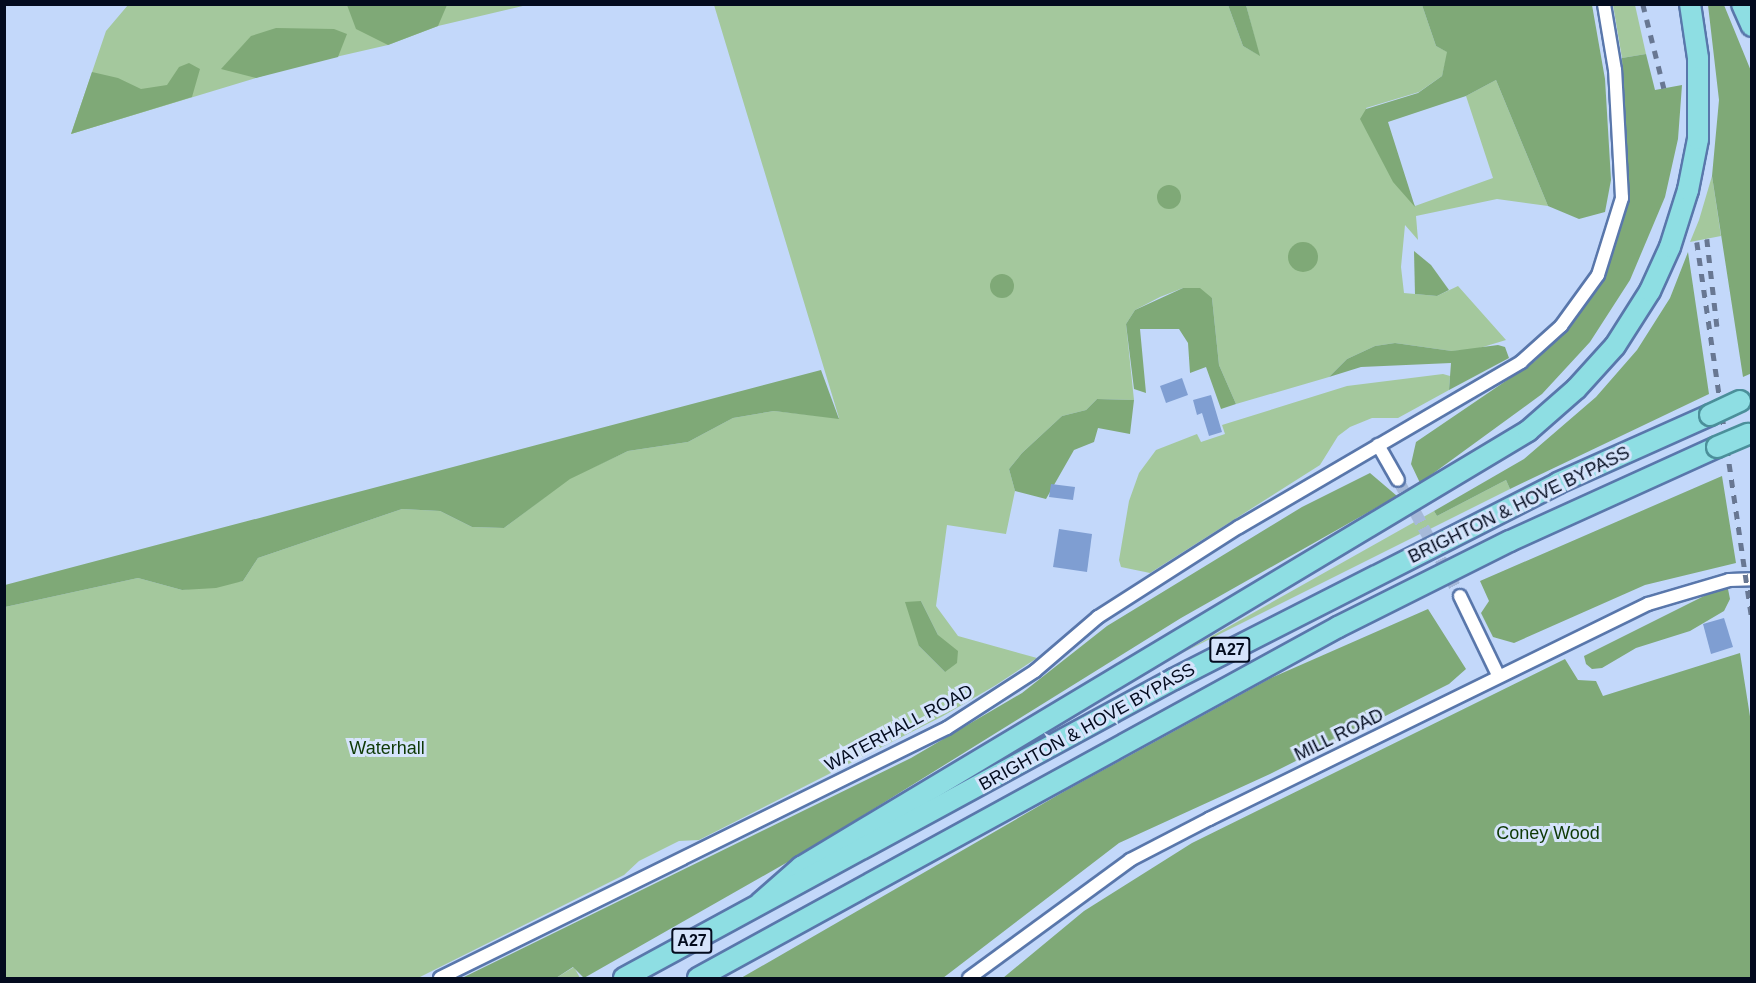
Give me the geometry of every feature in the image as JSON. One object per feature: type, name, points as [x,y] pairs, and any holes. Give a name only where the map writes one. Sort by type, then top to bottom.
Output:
[{"type":"highway","points":[[760,903],[801,867],[1528,431],[1576,389],[1615,346],[1650,291],[1670,247],[1688,190],[1698,139],[1698,58],[1690,4]]},
{"type":"highway","points":[[1742,4],[1752,26]]},
{"type":"highway","name":"BRIGHTON & HOVE BYPASS","points":[[624,978],[760,903],[806,883],[1185,673],[1558,483],[1746,399]]},
{"type":"highway","name":"BRIGHTON & HOVE BYPASS","points":[[698,978],[1338,627],[1510,541],[1750,433]]},
{"type":"street","name":"WATERHALL ROAD","points":[[440,978],[947,728],[1035,671],[1098,617],[1378,445],[1434,416],[1521,362],[1561,326],[1598,275],[1622,198],[1614,70],[1604,4]]},
{"type":"street","points":[[1378,445],[1398,480]]},
{"type":"street","name":"MILL ROAD","points":[[969,978],[1130,860],[1498,675],[1648,604],[1729,580],[1752,579]]},
{"type":"street","points":[[1460,596],[1498,675]]},
{"type":"green space","points":[[128,5],[527,5],[438,26],[388,45],[292,67],[71,134],[106,31]]},
{"type":"green space","points":[[347,5],[447,5],[438,26],[388,45],[356,29]]},
{"type":"green space","name":"Waterhall","points":[[714,5],[1228,5],[1243,46],[1259,55],[1246,5],[1422,5],[1436,46],[1448,52],[1442,76],[1419,92],[1366,108],[1415,206],[1493,178],[1466,96],[1496,80],[1548,206],[1497,199],[1416,216],[1418,240],[1405,225],[1401,267],[1404,293],[1437,296],[1458,286],[1506,340],[1473,350],[1452,351],[1395,343],[1375,346],[1347,359],[1329,377],[1236,404],[1219,365],[1212,298],[1183,288],[1135,310],[1126,324],[1134,400],[1097,399],[1086,410],[1062,416],[1022,453],[1009,469],[1015,491],[1006,534],[947,525],[936,606],[958,636],[1037,658],[943,716],[699,840],[679,841],[639,861],[624,875],[418,978],[5,978],[5,607],[138,578],[182,590],[243,581],[258,558],[402,509],[440,511],[472,527],[504,528],[570,478],[628,451],[688,442],[733,418],[774,411],[839,418]],"holes":[[[921,601],[938,635],[945,672],[919,646]]]},
{"type":"green space","points":[[1228,5],[1246,5],[1260,56],[1243,46]]},
{"type":"green space","points":[[1422,5],[1592,5],[1605,79],[1611,180],[1605,212],[1579,219],[1548,206],[1496,80],[1466,96],[1388,122],[1415,207],[1393,182],[1360,119],[1366,109],[1418,93],[1442,76],[1447,52],[1436,46]]},
{"type":"green space","points":[[1613,5],[1635,5],[1646,54],[1622,58]]},
{"type":"green space","points":[[1708,5],[1724,5],[1751,71],[1752,373],[1743,377],[1712,176],[1719,100]]},
{"type":"green space","points":[[276,28],[334,29],[347,34],[338,57],[256,78],[221,69],[251,36]]},
{"type":"green space","points":[[1646,54],[1655,90],[1682,85],[1678,139],[1665,197],[1630,280],[1590,342],[1542,394],[1420,483],[1411,464],[1416,442],[1535,361],[1574,322],[1603,277],[1627,198],[1622,58]]},
{"type":"green space","points":[[189,63],[200,69],[192,97],[71,134],[92,72],[118,78],[141,89],[167,85],[179,67]]},
{"type":"green space","points":[[1712,176],[1721,236],[1690,242],[1699,220]]},
{"type":"green space","points":[[1169,185],[1174,186],[1180,192],[1180,202],[1174,208],[1169,209],[1164,208],[1158,202],[1157,197],[1158,192],[1164,186]]},
{"type":"green space","points":[[1303,242],[1309,243],[1317,251],[1317,263],[1309,271],[1303,272],[1297,271],[1289,263],[1288,257],[1289,251],[1297,243]]},
{"type":"green space","points":[[1414,251],[1431,265],[1449,290],[1437,296],[1415,294]]},
{"type":"green space","points":[[1688,252],[1709,394],[1510,489],[1506,480],[1437,516],[1434,511],[1524,459],[1596,397],[1637,350],[1670,298]]},
{"type":"green space","points":[[1002,274],[1007,275],[1013,281],[1013,291],[1007,297],[1002,298],[997,297],[991,291],[990,286],[991,281],[997,275]]},
{"type":"green space","points":[[1183,288],[1200,288],[1212,298],[1219,365],[1236,404],[1221,409],[1206,367],[1190,373],[1188,343],[1179,329],[1140,329],[1146,393],[1134,389],[1126,324],[1135,310]]},
{"type":"green space","points":[[1395,343],[1452,351],[1498,345],[1505,347],[1509,358],[1449,390],[1451,363],[1361,367],[1329,377],[1347,359],[1375,346]]},
{"type":"green space","points":[[821,370],[839,419],[774,411],[733,418],[688,442],[628,451],[570,479],[504,528],[472,527],[440,511],[402,509],[258,558],[243,581],[216,588],[182,590],[138,578],[5,607],[5,585]]},
{"type":"green space","points":[[1443,374],[1450,376],[1449,390],[1398,418],[1372,418],[1350,427],[1338,436],[1320,465],[1150,573],[1121,567],[1119,560],[1129,501],[1139,473],[1156,450],[1197,434],[1201,442],[1225,434],[1222,425],[1347,386]]},
{"type":"green space","points":[[1097,399],[1134,400],[1130,434],[1098,428],[1094,442],[1074,450],[1046,499],[1015,491],[1009,469],[1022,453],[1062,416],[1086,410]]},
{"type":"green space","points":[[1370,473],[1397,496],[1181,618],[793,859],[584,978],[573,967],[556,978],[462,978],[911,758],[1022,693],[1107,626],[1302,507]]},
{"type":"green space","points":[[1722,476],[1736,563],[1645,585],[1514,643],[1493,637],[1481,613],[1489,601],[1480,581]]},
{"type":"green space","points":[[1506,480],[1510,489],[1180,654],[1434,511],[1437,516]]},
{"type":"green space","points":[[1724,586],[1728,589],[1730,599],[1724,611],[1690,631],[1636,648],[1602,668],[1592,669],[1586,664],[1584,656]]},
{"type":"green space","points":[[921,601],[938,635],[958,651],[957,663],[945,672],[919,646],[905,602]]},
{"type":"green space","points":[[1428,609],[1466,669],[1449,684],[1270,774],[1119,843],[943,978],[741,978],[1065,791],[1271,678]]},
{"type":"green space","name":"Coney Wood","points":[[1740,653],[1752,729],[1751,978],[1003,978],[1084,911],[1192,843],[1565,659],[1578,680],[1596,681],[1603,696]]},
{"type":"green space","points":[[574,967],[580,978],[556,978]]},
{"type":"building","points":[[1182,378],[1188,395],[1166,403],[1160,386]]},
{"type":"building","points":[[1211,395],[1222,432],[1209,436],[1202,413],[1197,415],[1193,400]]},
{"type":"building","points":[[1051,484],[1075,487],[1073,500],[1049,497]]},
{"type":"building","points":[[1059,529],[1092,534],[1087,572],[1053,567]]},
{"type":"building","points":[[1724,618],[1733,647],[1711,654],[1703,624]]},
{"type":"tunnel","points":[[1398,480],[1460,596]]},
{"type":"railway","points":[[1643,4],[1664,88]]},
{"type":"railway","points":[[1707,239],[1717,326]]},
{"type":"railway","points":[[1697,242],[1752,617]]}]
